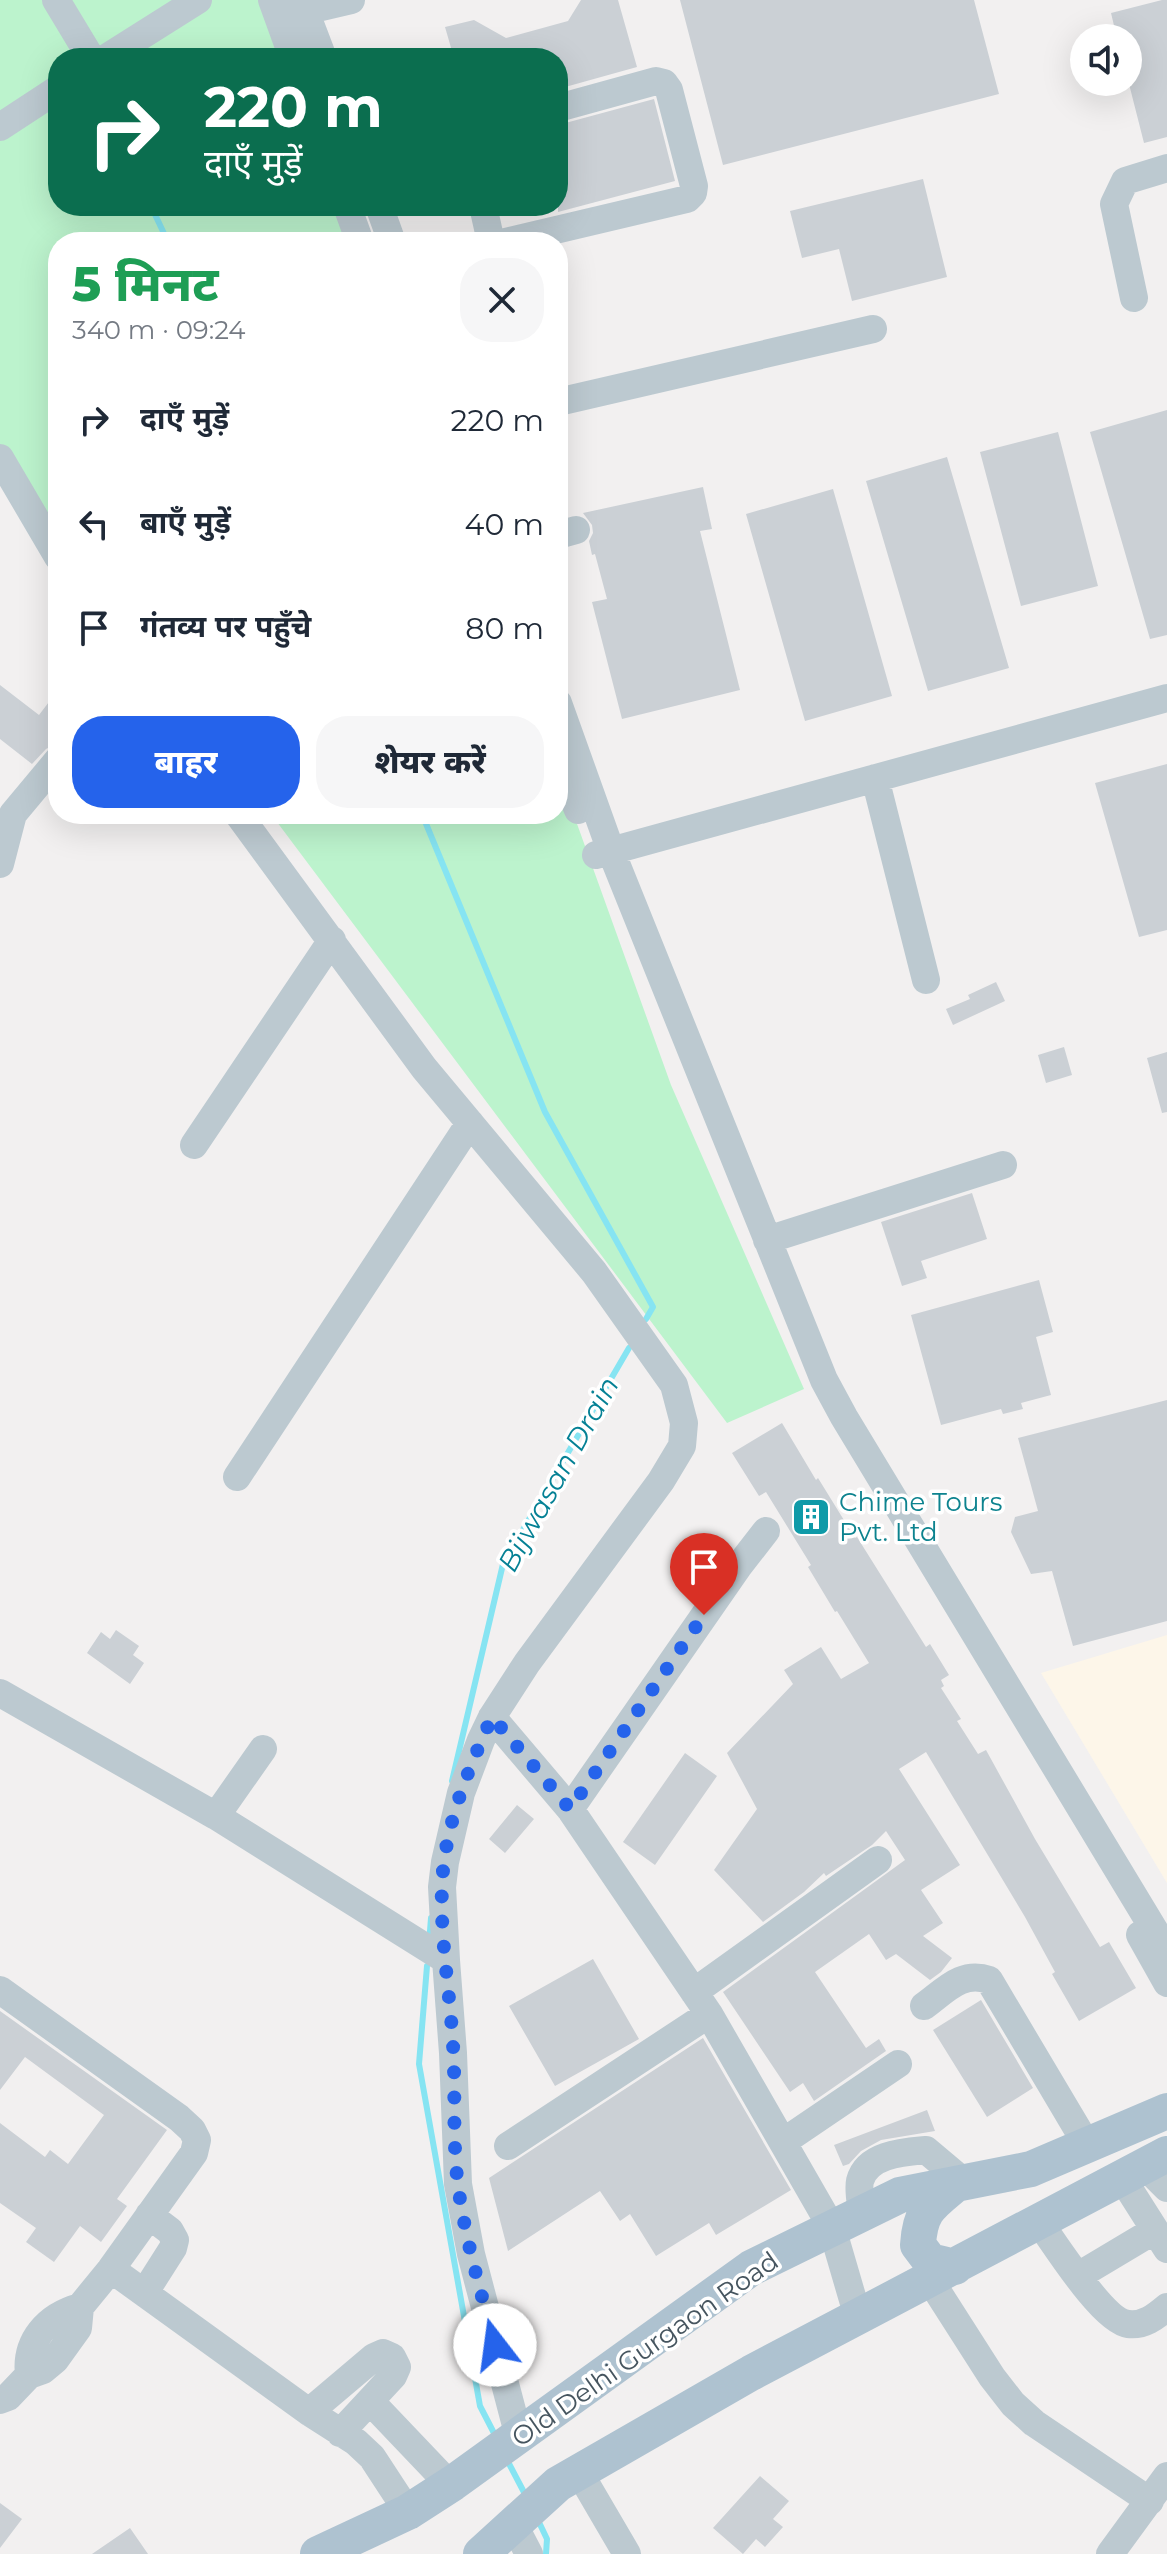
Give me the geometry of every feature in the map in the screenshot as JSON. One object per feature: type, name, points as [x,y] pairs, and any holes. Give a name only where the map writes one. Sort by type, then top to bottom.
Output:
[{"type":"main road","name":"Old Delhi Gurgaon Road","points":[[318,2554],[408,2512],[450,2485],[751,2268],[900,2195],[1031,2169],[1167,2111]]},
{"type":"main road","points":[[481,2554],[525,2525],[558,2484],[751,2373],[1039,2222],[1150,2171]]},
{"type":"main road","points":[[942,2274],[918,2245],[919,2225],[930,2207],[960,2183]]},
{"type":"street","points":[[56,0],[85,48]]},
{"type":"street","points":[[122,48],[198,0]]},
{"type":"street","points":[[272,0],[289,48]]},
{"type":"street","points":[[319,48],[303,6],[351,0]]},
{"type":"street","points":[[547,232],[687,199],[693,193],[694,186],[669,90],[664,83],[656,81],[568,105]]},
{"type":"street","points":[[4,116],[48,94]]},
{"type":"street","points":[[1134,298],[1114,204],[1125,181],[1167,168]]},
{"type":"street","points":[[568,400],[873,329]]},
{"type":"street","points":[[0,458],[48,540]]},
{"type":"street","points":[[603,853],[1167,698]]},
{"type":"street","points":[[568,736],[603,853],[823,1411],[1167,1983]]},
{"type":"street","points":[[0,864],[13,814],[48,772]]},
{"type":"street","points":[[875,778],[926,980]]},
{"type":"street","points":[[568,781],[603,853],[767,1240],[809,1347],[844,1417],[1167,1951]]},
{"type":"street","points":[[245,824],[380,1010],[602,1284],[674,1385],[684,1423],[682,1446],[661,1481],[527,1663],[492,1717],[461,1793],[450,1831],[442,1887],[458,2184],[506,2446]]},
{"type":"street","points":[[194,1145],[332,940]]},
{"type":"street","points":[[237,1477],[470,1123]]},
{"type":"street","points":[[767,1240],[1003,1165]]},
{"type":"street","points":[[570,1809],[766,1531]]},
{"type":"street","points":[[0,1693],[216,1816],[446,1960]]},
{"type":"street","points":[[492,1717],[570,1809],[701,2003],[783,2142],[847,2220],[858,2317]]},
{"type":"street","points":[[216,1816],[263,1749]]},
{"type":"street","points":[[508,2146],[701,2003],[878,1860]]},
{"type":"street","points":[[924,2006],[962,1978],[977,1975],[989,1980],[1087,2145]]},
{"type":"street","points":[[0,1990],[192,2130],[197,2140],[194,2153],[111,2269],[80,2307],[53,2318],[34,2340],[28,2361],[29,2375],[8,2397],[0,2400]]},
{"type":"street","points":[[783,2142],[898,2064]]},
{"type":"street","points":[[1078,2276],[1161,2240],[1150,2171]]},
{"type":"street","points":[[145,2292],[175,2240],[170,2231],[149,2215]]},
{"type":"street","points":[[1039,2222],[1101,2306],[1124,2324],[1140,2324],[1167,2307]]},
{"type":"street","points":[[111,2269],[309,2412],[356,2442],[372,2457],[408,2512]]},
{"type":"street","points":[[942,2274],[992,2377],[1013,2404],[1034,2423],[1150,2501]]},
{"type":"street","points":[[309,2412],[374,2357],[383,2353],[392,2357],[397,2367],[393,2376],[340,2433]]},
{"type":"street","points":[[370,2401],[450,2485]]},
{"type":"street","points":[[579,2472],[627,2554]]},
{"type":"street","points":[[1110,2554],[1167,2476]]},
{"type":"shaded area","points":[[1167,1635],[1167,1883],[1041,1673]]},
{"type":"green space","points":[[0,0],[279,0],[296,48],[48,48],[48,216],[358,216],[363,232],[48,232],[48,516],[0,452]]},
{"type":"green space","points":[[568,799],[671,1085],[804,1389],[727,1423],[278,824],[568,824]]},
{"type":"building","points":[[581,0],[618,0],[637,67],[568,86],[568,48],[451,48],[445,27],[474,20],[506,38],[568,21]]},
{"type":"building","points":[[680,0],[974,0],[999,94],[723,165]]},
{"type":"building","points":[[1167,0],[1167,137],[1144,143],[1132,96],[1142,96],[1142,24],[1114,24],[1111,13]]},
{"type":"building","points":[[654,99],[675,181],[568,209],[568,122]]},
{"type":"building","points":[[923,179],[947,277],[852,301],[839,249],[802,258],[790,211]]},
{"type":"building","points":[[1167,410],[1167,635],[1150,639],[1090,432]]},
{"type":"building","points":[[1058,432],[1098,586],[1021,606],[980,452]]},
{"type":"building","points":[[947,457],[1009,668],[928,691],[866,481]]},
{"type":"building","points":[[703,487],[712,529],[700,531],[740,690],[622,719],[592,602],[607,599],[589,541],[593,533],[592,525],[583,513]]},
{"type":"building","points":[[833,489],[892,696],[805,721],[746,514]]},
{"type":"building","points":[[0,685],[39,715],[48,703],[48,748],[32,764],[0,739]]},
{"type":"building","points":[[1167,764],[1167,930],[1139,937],[1095,783]]},
{"type":"building","points":[[996,982],[1005,1001],[953,1025],[946,1009],[970,999],[968,995]]},
{"type":"building","points":[[1064,1047],[1072,1075],[1046,1083],[1038,1055]]},
{"type":"building","points":[[1167,1052],[1167,1112],[1162,1113],[1147,1058]]},
{"type":"building","points":[[972,1193],[987,1239],[921,1261],[927,1278],[902,1286],[881,1222]]},
{"type":"building","points":[[1039,1280],[1053,1332],[1036,1337],[1051,1395],[1021,1403],[1023,1409],[1003,1414],[1001,1409],[941,1425],[911,1315]]},
{"type":"building","points":[[1167,1400],[1167,1621],[1073,1646],[1052,1571],[1031,1574],[1011,1532],[1015,1517],[1038,1511],[1018,1438]]},
{"type":"building","points":[[782,1423],[926,1647],[930,1644],[949,1675],[941,1680],[944,1686],[941,1688],[961,1719],[957,1721],[978,1754],[986,1750],[1100,1947],[1109,1942],[1136,1988],[1079,2021],[1025,1917],[926,1752],[899,1769],[960,1865],[921,1890],[943,1923],[923,1936],[952,1958],[930,1980],[896,1954],[886,1960],[869,1934],[815,1972],[866,2048],[879,2039],[886,2051],[814,2101],[803,2083],[790,2092],[723,1992],[905,1860],[886,1831],[872,1845],[826,1876],[824,1873],[763,1922],[714,1870],[757,1809],[727,1753],[793,1684],[784,1670],[821,1647],[841,1679],[869,1663],[835,1612],[808,1567],[811,1565],[766,1492],[759,1496],[732,1453]]},
{"type":"building","points":[[116,1630],[139,1646],[133,1655],[144,1663],[130,1684],[87,1653],[101,1632],[110,1639]]},
{"type":"building","points":[[685,1753],[717,1776],[655,1865],[623,1842]]},
{"type":"building","points":[[517,1805],[534,1819],[505,1853],[489,1839]]},
{"type":"building","points":[[593,1959],[639,2039],[555,2086],[509,2006]]},
{"type":"building","points":[[981,2000],[1033,2088],[987,2117],[933,2030]]},
{"type":"building","points":[[0,2011],[167,2130],[117,2199],[127,2206],[101,2242],[80,2226],[54,2262],[26,2242],[36,2228],[0,2203],[0,2123],[45,2157],[50,2150],[68,2164],[104,2115],[25,2057],[0,2090]]},
{"type":"building","points":[[703,2038],[791,2190],[716,2235],[709,2223],[656,2256],[630,2214],[620,2221],[600,2191],[508,2251],[489,2178]]},
{"type":"building","points":[[927,2110],[935,2131],[881,2140],[843,2166],[834,2145]]},
{"type":"building","points":[[760,2476],[789,2501],[773,2519],[783,2527],[765,2547],[756,2539],[743,2554],[713,2528]]},
{"type":"building","points":[[0,2503],[22,2519],[0,2548]]},
{"type":"building","points":[[130,2528],[148,2554],[92,2554]]},
{"type":"waterway","name":"Bijwasan Drain","points":[[156,216],[163,232]]},
{"type":"waterway","name":"Bijwasan Drain","points":[[426,824],[545,1112],[653,1307],[646,1319]]},
{"type":"waterway","name":"Bijwasan Drain","points":[[452,1781],[503,1564],[629,1348]]},
{"type":"waterway","name":"Bijwasan Drain","points":[[430,1931],[431,1918]]},
{"type":"waterway","name":"Bijwasan Drain","points":[[427,1966],[419,2064],[480,2406],[496,2437]]},
{"type":"waterway","name":"Bijwasan Drain","points":[[506,2458],[527,2498]]},
{"type":"waterway","name":"Bijwasan Drain","points":[[537,2518],[547,2539],[546,2554]]},
{"type":"place","name":"Chime Tours Pvt. Ltd","points":[[811,1517]]},
{"type":"route","points":[[495,2345],[471,2254],[458,2184],[442,1887],[450,1831],[461,1793],[492,1717],[570,1809],[704,1615]]}]
